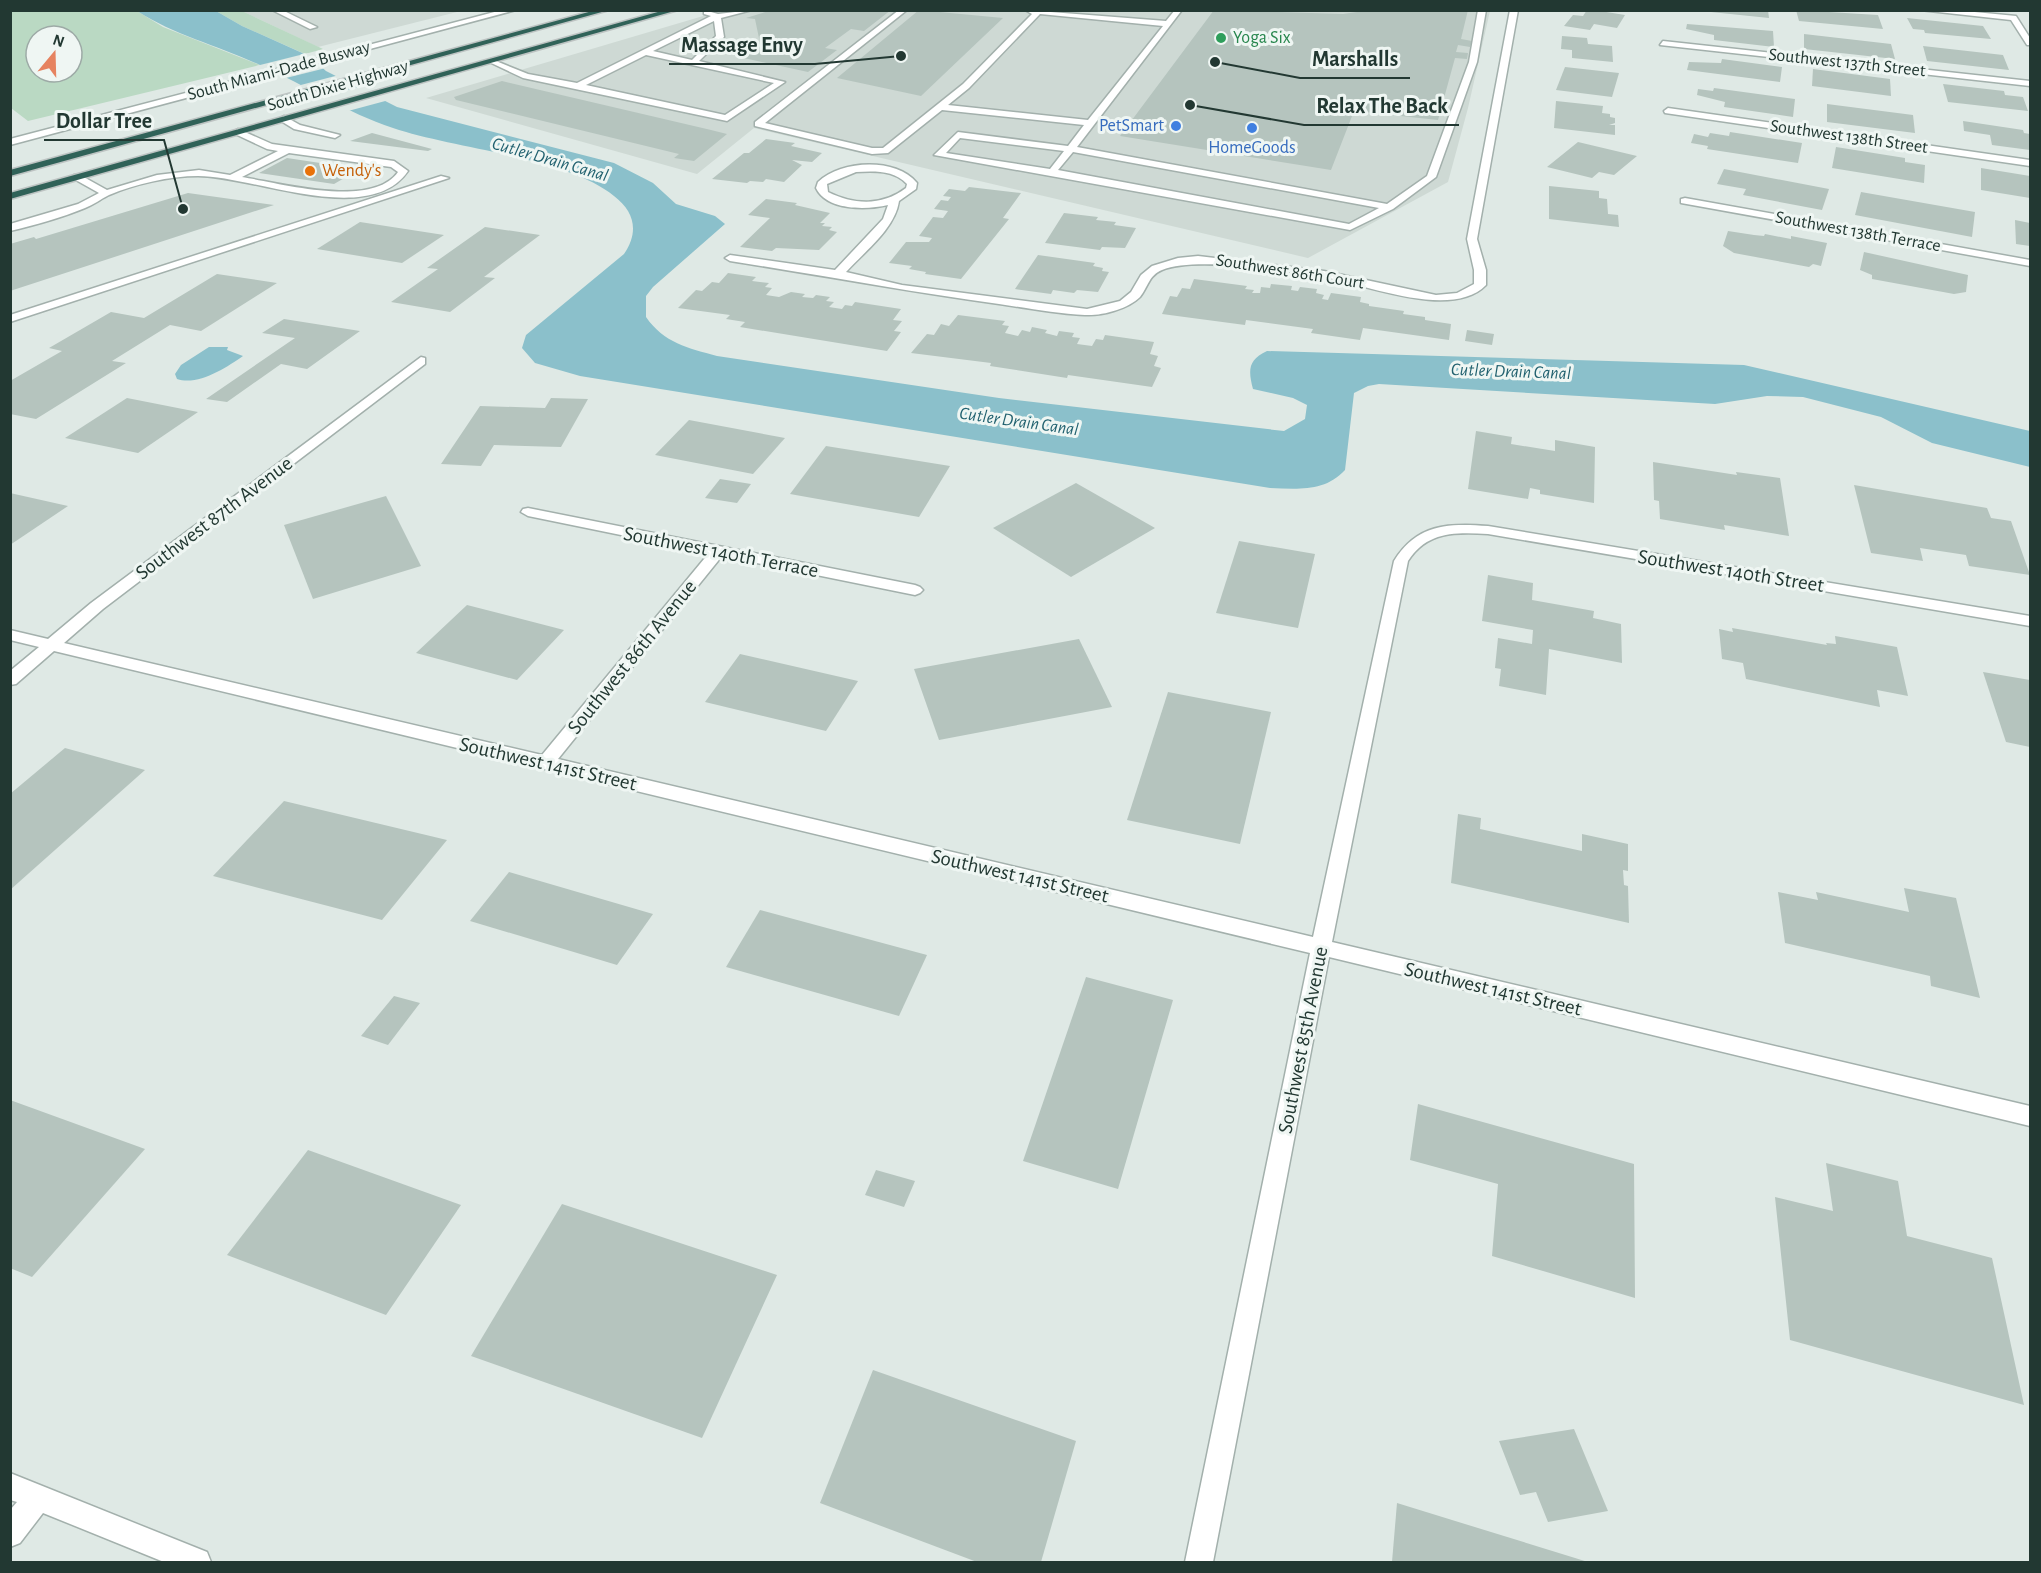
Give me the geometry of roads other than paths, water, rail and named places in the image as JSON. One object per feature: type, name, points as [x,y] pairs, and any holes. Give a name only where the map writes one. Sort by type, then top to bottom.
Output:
[{"type":"highway","name":"South Dixie Highway","points":[[10,173],[606,10]]},
{"type":"highway","name":"South Dixie Highway","points":[[10,196],[675,10]]},
{"type":"highway","points":[[77,177],[79,170],[89,161],[124,142]]},
{"type":"street","points":[[275,10],[313,27]]},
{"type":"street","name":"South Miami-Dade Busway","points":[[10,142],[513,10]]},
{"type":"street","points":[[703,10],[717,16]]},
{"type":"street","points":[[578,86],[717,16],[749,10]]},
{"type":"street","points":[[904,10],[758,124],[872,151],[885,151],[966,86],[1040,11]]},
{"type":"street","points":[[1026,10],[1168,24]]},
{"type":"street","points":[[1052,172],[1179,10]]},
{"type":"street","points":[[1389,207],[1072,149],[958,135],[939,155],[1052,172],[1350,228],[1389,207],[1431,177],[1473,62],[1482,10]]},
{"type":"street","name":"Southwest 86th Court","points":[[730,258],[838,274],[902,288],[1087,312],[1124,304],[1136,294],[1145,277],[1156,268],[1178,261],[1198,259],[1324,274],[1436,298],[1469,293],[1480,285],[1480,270],[1472,239],[1514,10]]},
{"type":"street","points":[[1923,10],[2015,14]]},
{"type":"street","points":[[1994,10],[2015,14]]},
{"type":"street","points":[[2015,14],[2031,43]]},
{"type":"street","points":[[694,62],[720,37],[717,16]]},
{"type":"street","name":"Southwest 137th Street","points":[[1663,43],[2031,84]]},
{"type":"street","points":[[491,61],[526,76],[727,118],[781,82],[645,52]]},
{"type":"street","points":[[940,107],[1092,123]]},
{"type":"street","name":"Southwest 138th Street","points":[[1668,111],[2031,163]]},
{"type":"street","points":[[284,118],[297,127],[335,135]]},
{"type":"street","points":[[10,228],[82,206],[106,193],[180,173],[199,173],[338,195],[359,194],[386,187],[400,178],[403,171],[394,164],[270,147],[238,132]]},
{"type":"street","points":[[232,178],[289,149]]},
{"type":"street","points":[[856,170],[892,171],[908,178],[912,183],[911,189],[905,195],[894,200],[859,205],[844,203],[824,194],[821,188],[824,182],[831,177],[856,170]]},
{"type":"street","points":[[77,177],[106,193]]},
{"type":"street","points":[[10,319],[444,178]]},
{"type":"street","points":[[359,194],[368,203]]},
{"type":"street","points":[[838,274],[869,223],[892,214],[894,200]]},
{"type":"street","name":"Southwest 138th Terrace","points":[[1685,201],[2031,263]]},
{"type":"street","points":[[859,205],[869,223]]},
{"type":"street","name":"Southwest 87th Avenue","points":[[10,680],[97,606],[421,362]]},
{"type":"street","name":"Southwest 140th Terrace","points":[[528,512],[915,590]]},
{"type":"street","name":"Southwest 140th Street","points":[[1432,532],[1459,528],[1488,530],[2031,621]]},
{"type":"street","name":"Southwest 85th Avenue","points":[[1199,1563],[1321,947],[1401,561],[1413,543],[1432,532]]},
{"type":"street","name":"Southwest 86th Avenue","points":[[545,763],[718,551]]},
{"type":"street","name":"Southwest 141st Street","points":[[10,635],[2031,1116]]},
{"type":"street","points":[[10,1486],[197,1563]]},
{"type":"street","points":[[10,1533],[39,1497]]},
{"type":"water","name":"Cutler Drain Canal","points":[[137,11],[216,11],[242,26],[309,56],[326,71],[397,107],[614,163],[653,183],[676,204],[715,216],[725,224],[653,287],[646,296],[646,317],[669,339],[717,356],[999,398],[1284,431],[1305,419],[1307,405],[1293,398],[1253,389],[1250,376],[1251,366],[1256,358],[1267,351],[1744,365],[2030,431],[2030,467],[1932,443],[1881,417],[1803,397],[1767,396],[1715,404],[1379,384],[1368,386],[1354,393],[1345,470],[1320,486],[1301,489],[1270,488],[580,376],[535,363],[522,348],[526,335],[624,254],[629,246],[633,230],[630,216],[627,209],[614,196],[593,183],[568,172],[509,155],[418,135],[376,122],[262,66],[167,27]]},
{"type":"water","points":[[209,347],[228,347],[227,350],[243,356],[203,378],[185,381],[177,379],[175,374],[181,365]]},
{"type":"place","name":"Yoga Six","points":[[1221,38]]},
{"type":"place","name":"Massage Envy","points":[[901,56]]},
{"type":"place","name":"Marshalls","points":[[1215,62]]},
{"type":"place","name":"Relax The Back","points":[[1190,105]]},
{"type":"place","name":"PetSmart","points":[[1176,126]]},
{"type":"place","name":"HomeGoods","points":[[1252,128]]},
{"type":"place","name":"Wendy's","points":[[310,171]]},
{"type":"place","name":"Dollar Tree","points":[[183,209]]}]
